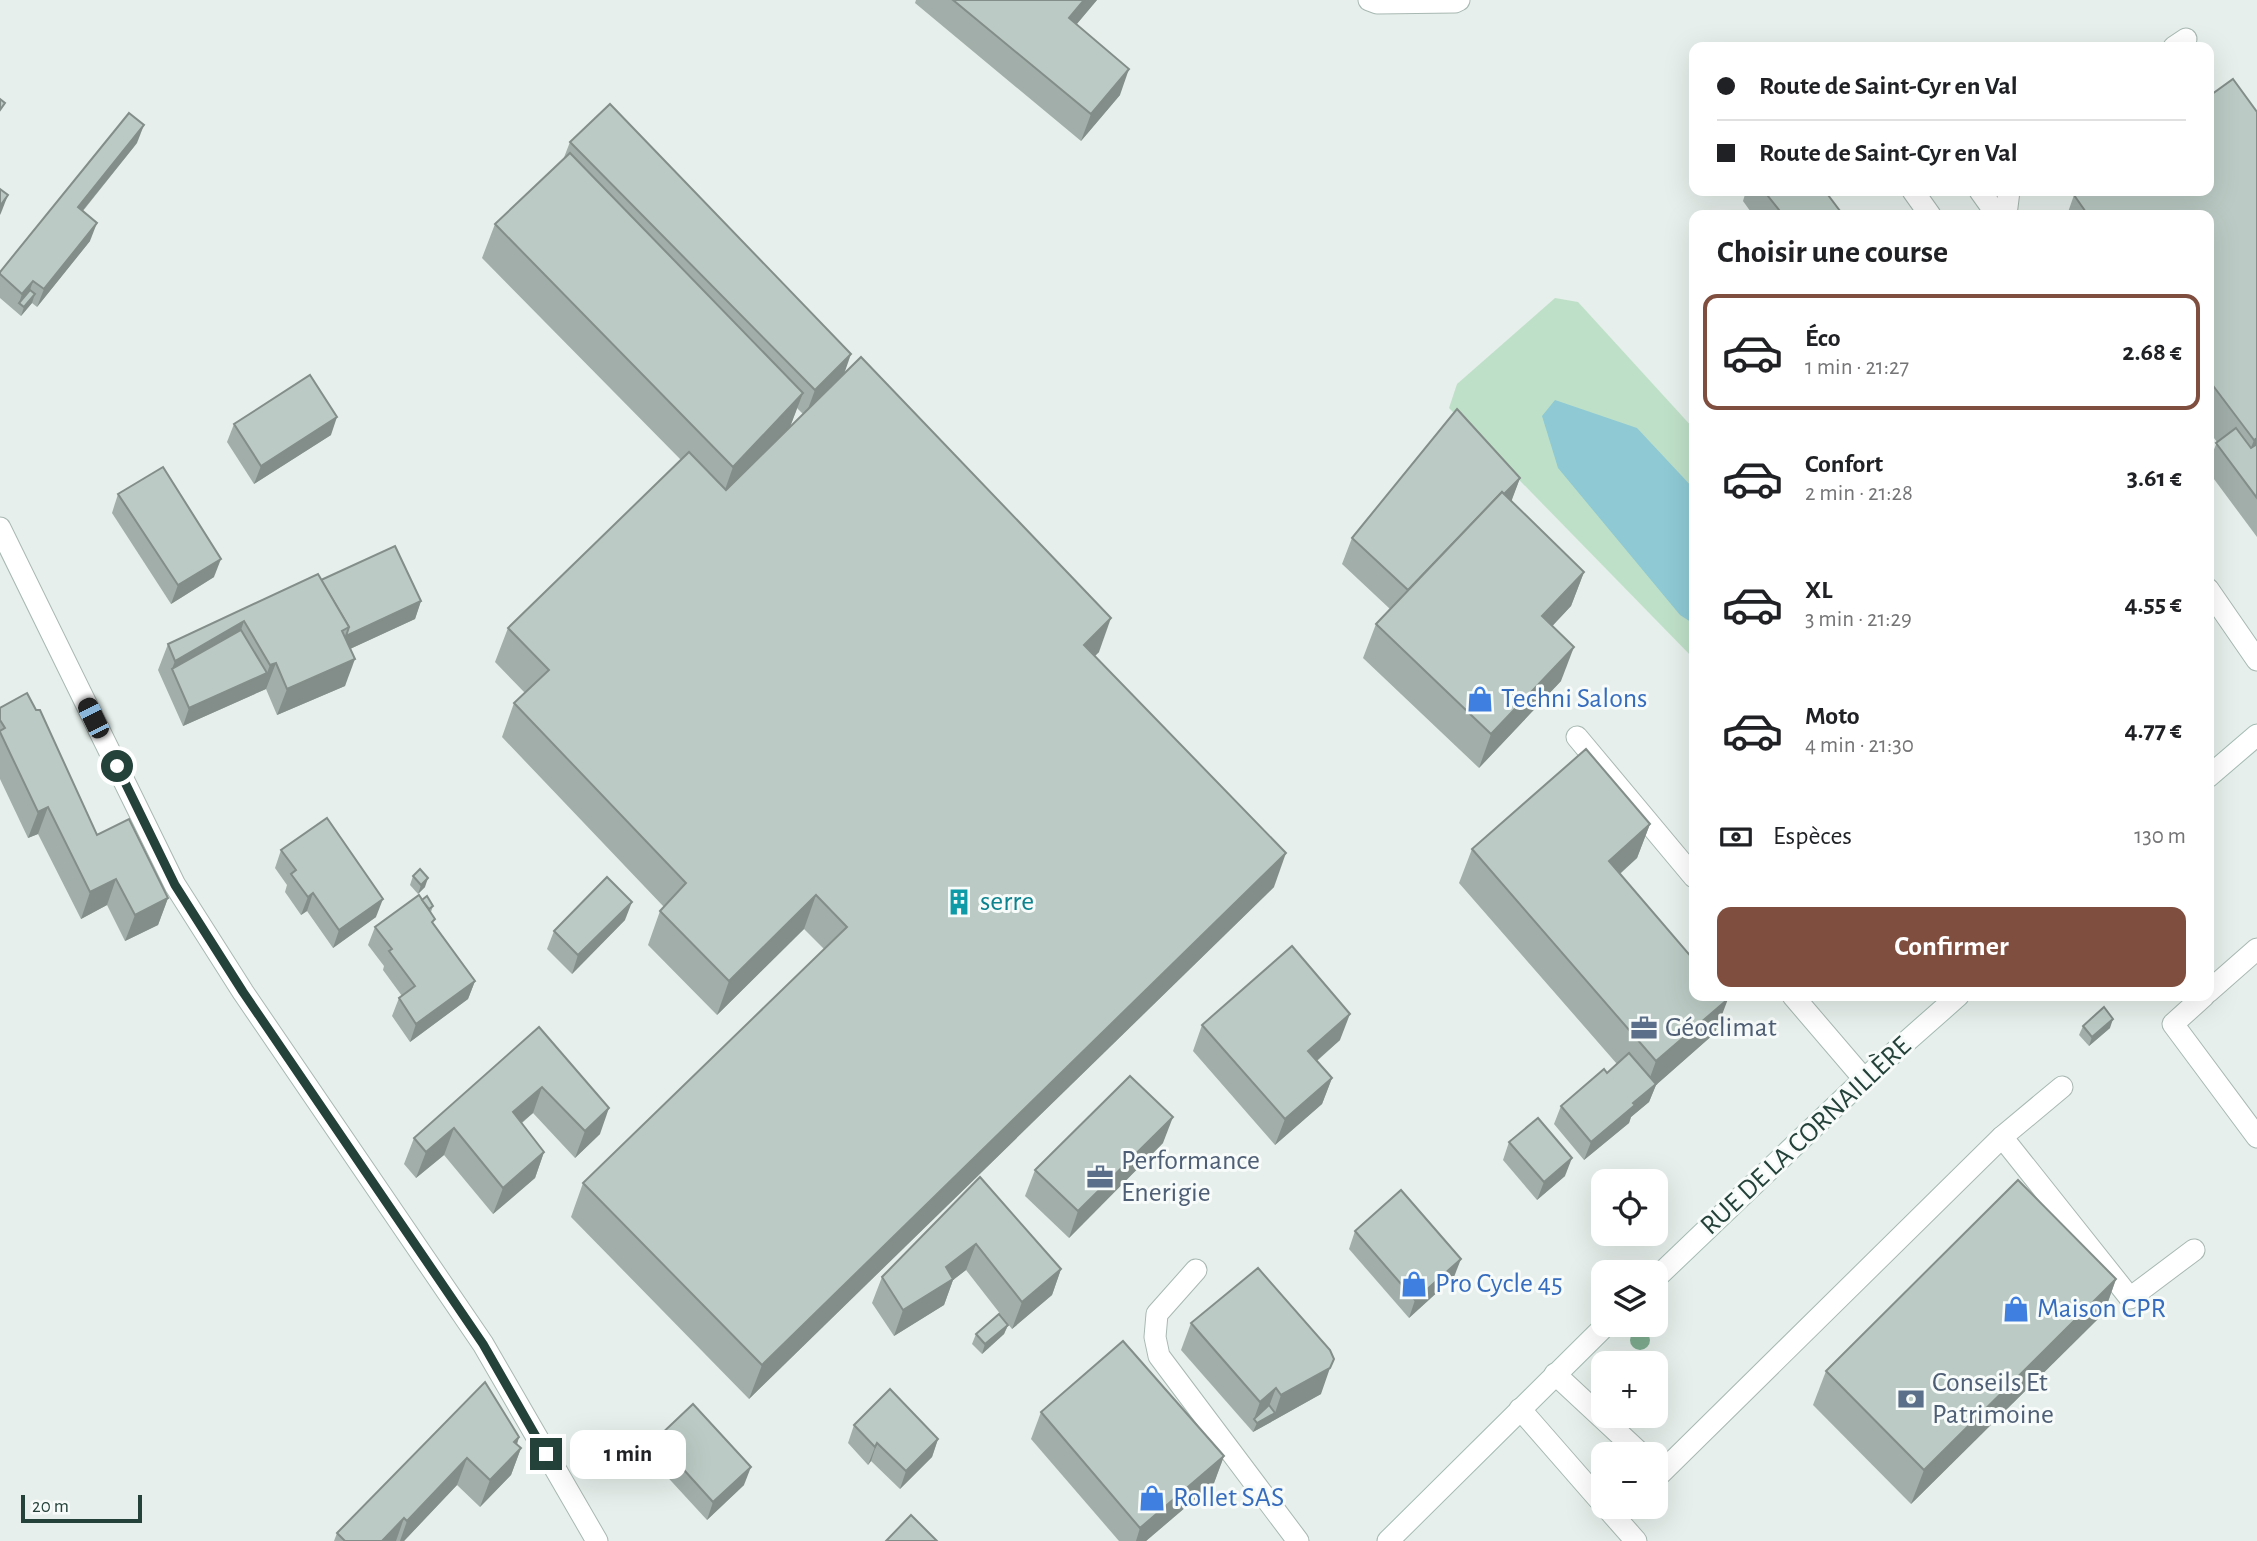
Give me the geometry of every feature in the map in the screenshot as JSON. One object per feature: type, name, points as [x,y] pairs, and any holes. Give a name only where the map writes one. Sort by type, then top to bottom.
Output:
[{"type":"street","points":[[1369,0],[1377,3],[1459,0]]},
{"type":"street","points":[[0,528],[175,885],[243,992],[483,1344],[597,1541]]},
{"type":"street","points":[[2214,598],[2257,660]]},
{"type":"street","points":[[2214,772],[2257,735]]},
{"type":"street","points":[[1577,737],[1689,871]]},
{"type":"street","points":[[2214,987],[2257,949]]},
{"type":"street","points":[[1797,1001],[1864,1079]]},
{"type":"street","name":"RUE DE LA CORNAILLÈRE","points":[[1668,1267],[1948,1001]]},
{"type":"street","points":[[2198,1001],[2172,1024],[2257,1137]]},
{"type":"street","points":[[1668,1466],[2002,1138],[2062,1087]]},
{"type":"street","points":[[2002,1138],[2130,1298],[2194,1250]]},
{"type":"street","points":[[1196,1270],[1157,1314],[1155,1337],[1159,1356],[1298,1541]]},
{"type":"street","points":[[1388,1541],[1594,1337]]},
{"type":"street","points":[[1555,1374],[1628,1442]]},
{"type":"street","points":[[1520,1409],[1591,1490]]},
{"type":"street","points":[[1616,1519],[1636,1541]]},
{"type":"green space","points":[[1555,298],[1578,302],[1689,424],[1689,654],[1449,408],[1457,384]]},
{"type":"water","points":[[1555,400],[1637,428],[1689,484],[1689,621],[1680,615],[1558,468],[1542,416]]},
{"type":"building","points":[[953,0],[1084,0],[1069,18],[1129,69],[1091,114]]},
{"type":"building","points":[[2233,79],[2257,112],[2257,438],[2254,440],[2214,387],[2214,210],[2084,210],[2075,196],[2214,196],[2214,93]]},
{"type":"building","points":[[610,104],[851,354],[815,390],[570,142]]},
{"type":"building","points":[[129,113],[144,125],[78,207],[97,223],[44,289],[33,281],[22,294],[0,272]]},
{"type":"building","points":[[570,153],[803,393],[733,467],[495,224]]},
{"type":"building","points":[[0,189],[8,195],[0,206]]},
{"type":"building","points":[[1768,196],[1829,196],[1839,210],[1779,210]]},
{"type":"building","points":[[30,290],[35,294],[24,307],[19,303]]},
{"type":"building","name":"serre","points":[[861,357],[1111,618],[1084,645],[1286,853],[762,1365],[583,1183],[847,927],[816,895],[729,981],[660,911],[686,883],[514,703],[549,670],[508,628],[689,452],[726,490]]},
{"type":"building","points":[[310,375],[337,417],[261,466],[234,424]]},
{"type":"building","points":[[1457,409],[1520,478],[1504,494],[1502,492],[1408,590],[1352,538]]},
{"type":"building","points":[[2236,428],[2251,448],[2257,444],[2257,498],[2216,443]]},
{"type":"building","points":[[163,467],[221,559],[178,585],[118,494]]},
{"type":"building","points":[[1502,492],[1584,572],[1542,616],[1574,647],[1491,734],[1376,624]]},
{"type":"building","points":[[395,546],[421,601],[346,636],[349,627],[321,580]]},
{"type":"building","points":[[318,574],[349,627],[342,631],[355,659],[287,689],[276,663],[270,665],[244,621],[175,661],[168,644]]},
{"type":"building","points":[[241,630],[267,673],[189,708],[172,669]]},
{"type":"building","points":[[27,693],[36,710],[40,710],[97,835],[129,819],[168,898],[135,915],[116,879],[90,892],[48,807],[38,812],[0,732],[5,728],[0,720],[0,708]]},
{"type":"building","points":[[1586,749],[1650,824],[1609,861],[1689,954],[1689,1001],[1726,1001],[1656,1061],[1472,849]]},
{"type":"building","points":[[327,818],[383,899],[339,930],[313,893],[308,897],[291,874],[296,870],[281,850]]},
{"type":"building","points":[[420,869],[428,878],[421,885],[413,876]]},
{"type":"building","points":[[607,877],[632,902],[578,955],[554,931]]},
{"type":"building","points":[[419,895],[435,919],[432,922],[475,981],[416,1024],[399,998],[415,986],[375,927]]},
{"type":"building","points":[[427,896],[433,906],[429,909],[422,900]]},
{"type":"building","points":[[1292,946],[1350,1014],[1308,1051],[1332,1078],[1285,1119],[1202,1025]]},
{"type":"building","points":[[2104,1007],[2113,1019],[2092,1037],[2083,1026]]},
{"type":"building","points":[[539,1027],[609,1108],[585,1131],[542,1087],[513,1112],[544,1152],[503,1188],[454,1128],[426,1152],[414,1138]]},
{"type":"building","points":[[1629,1053],[1656,1084],[1591,1142],[1561,1106],[1604,1069],[1607,1073]]},
{"type":"building","points":[[1130,1076],[1173,1117],[1078,1211],[1035,1170]]},
{"type":"building","points":[[1538,1118],[1572,1158],[1544,1182],[1509,1142]]},
{"type":"building","points":[[980,1177],[1061,1269],[1022,1302],[976,1244],[946,1267],[953,1279],[903,1310],[882,1277]]},
{"type":"building","points":[[2018,1180],[2116,1279],[1924,1470],[1826,1371]]},
{"type":"building","points":[[1401,1190],[1461,1259],[1415,1300],[1355,1231]]},
{"type":"building","points":[[1258,1268],[1330,1350],[1334,1359],[1330,1368],[1281,1395],[1276,1388],[1260,1402],[1191,1323]]},
{"type":"building","points":[[999,1314],[1008,1325],[985,1344],[976,1334]]},
{"type":"building","points":[[1123,1341],[1224,1456],[1140,1528],[1041,1412]]},
{"type":"building","points":[[485,1382],[519,1437],[514,1442],[521,1448],[490,1480],[467,1458],[407,1521],[404,1518],[382,1541],[345,1541],[337,1533]]},
{"type":"building","points":[[890,1389],[938,1439],[906,1471],[877,1443],[875,1447],[854,1425]]},
{"type":"building","points":[[693,1404],[751,1467],[713,1502],[656,1439]]},
{"type":"building","points":[[1269,1405],[1275,1413],[1257,1423],[1254,1419]]},
{"type":"building","points":[[911,1515],[937,1541],[886,1541]]},
{"type":"place","name":"Techni Salons","points":[[1480,699]]},
{"type":"place","name":"serre","points":[[959,902]]},
{"type":"place","name":"Géoclimat","points":[[1644,1028]]},
{"type":"place","name":"Performance Enerigie","points":[[1100,1177]]},
{"type":"place","name":"Pro Cycle 45","points":[[1414,1284]]},
{"type":"place","name":"Maison CPR","points":[[2016,1309]]},
{"type":"place","name":"Conseils Et Patrimoine","points":[[1911,1399]]},
{"type":"place","name":"Rollet SAS","points":[[1152,1498]]},
{"type":"route","points":[[117,766],[175,885],[243,992],[483,1344],[546,1454]]}]
